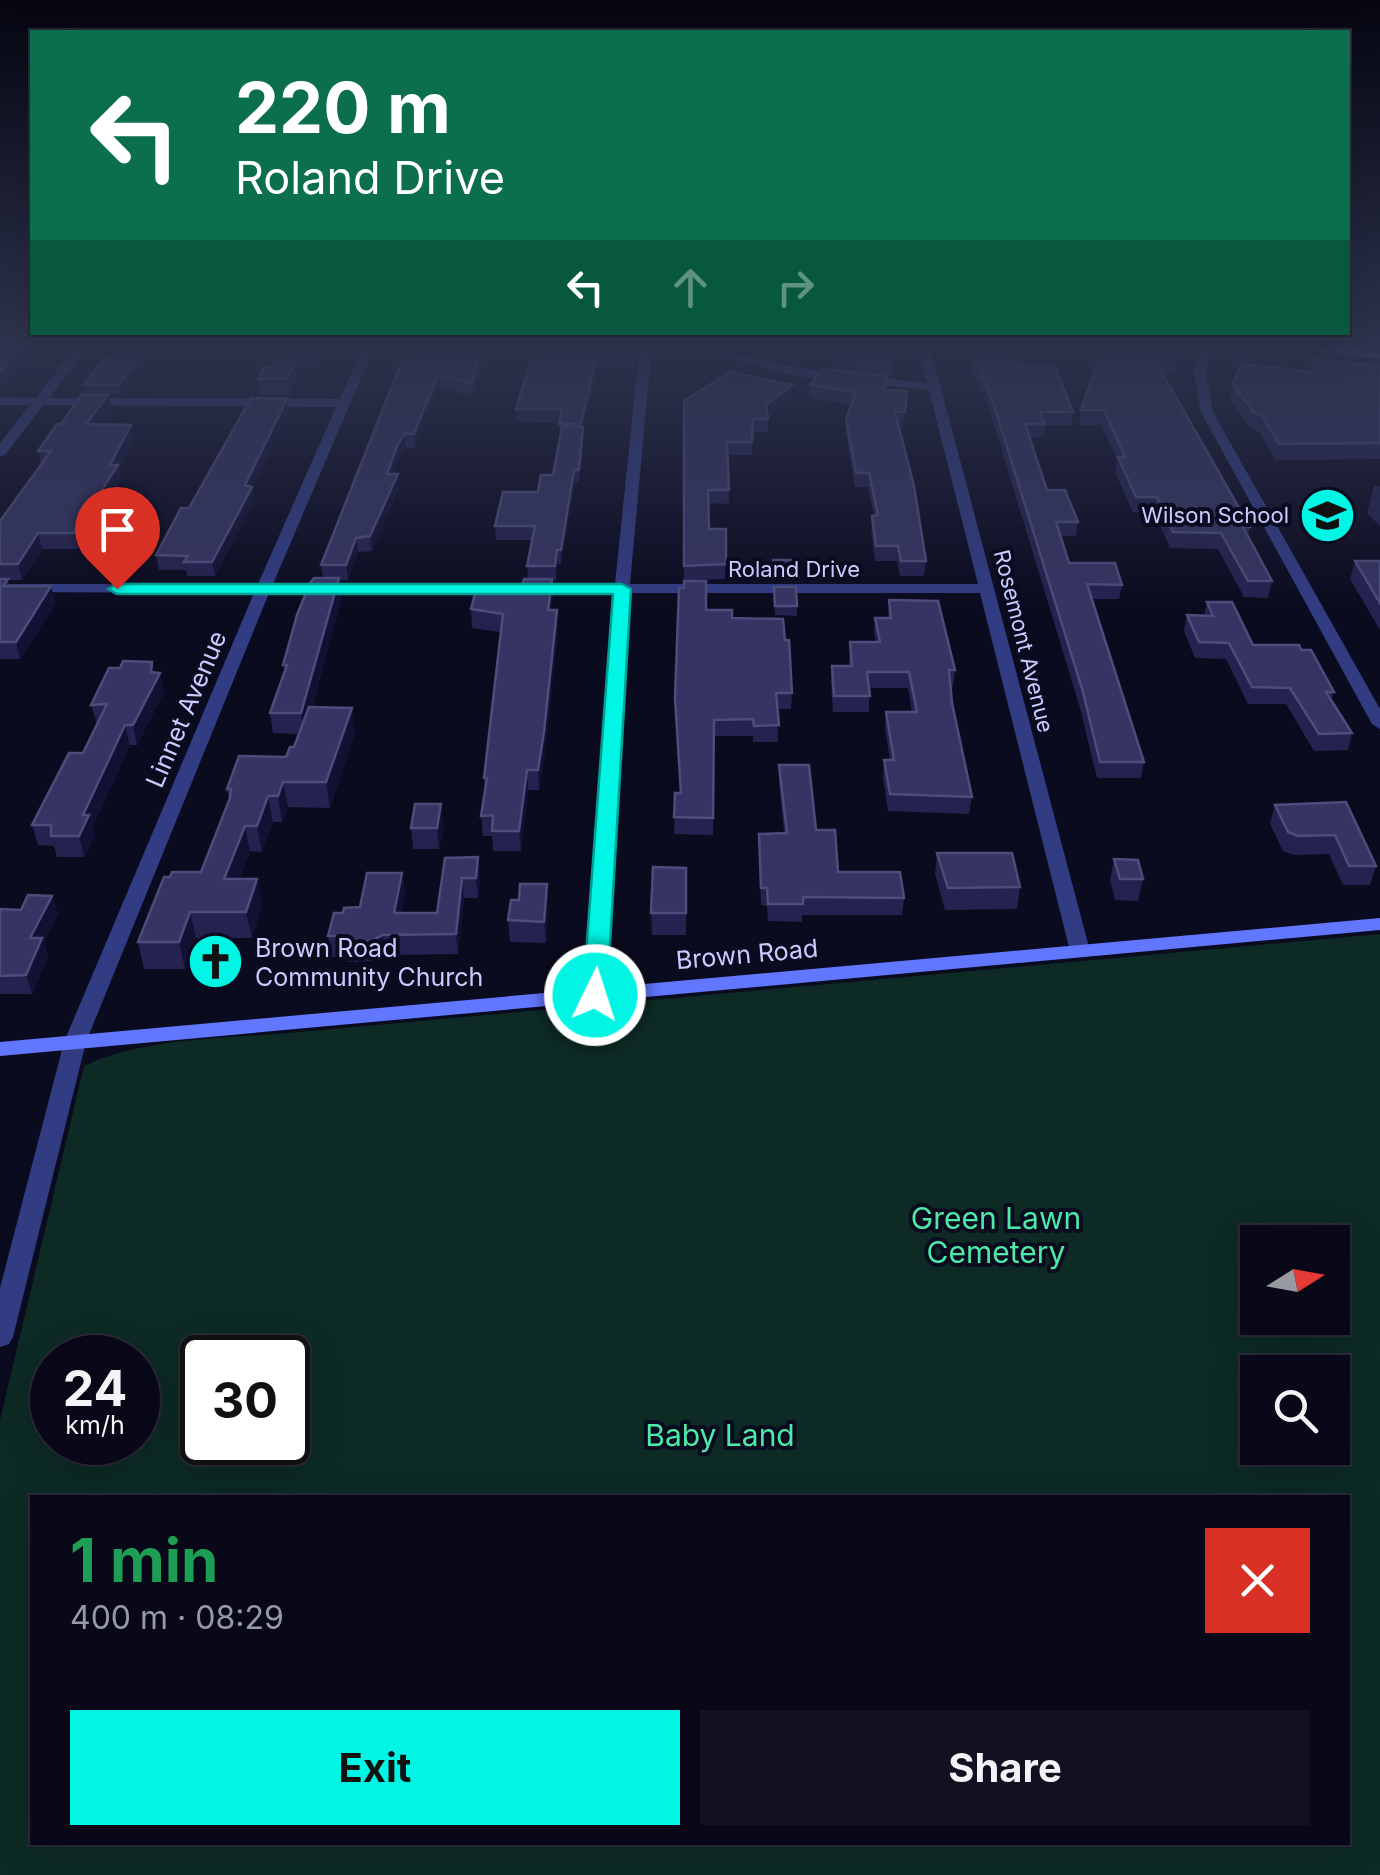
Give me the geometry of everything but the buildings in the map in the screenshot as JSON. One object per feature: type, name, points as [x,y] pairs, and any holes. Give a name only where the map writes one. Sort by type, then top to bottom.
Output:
[{"type":"main road","name":"Brown Road","points":[[0,1048],[1380,924]]},
{"type":"street","points":[[0,452],[16,430]]},
{"type":"street","name":"Linnet Avenue","points":[[0,1337],[75,1042],[193,752],[333,430]]},
{"type":"street","points":[[595,995],[622,589],[637,430]]},
{"type":"street","name":"Rosemont Avenue","points":[[946,430],[1080,951]]},
{"type":"street","points":[[1217,430],[1380,724]]},
{"type":"street","name":"Roland Drive","points":[[0,588],[988,589]]},
{"type":"green space","name":"Green Lawn Cemetery","points":[[1380,934],[1380,1875],[0,1875],[0,1420],[84,1066],[162,1044]]},
{"type":"place","name":"Wilson School","points":[[1328,515]]},
{"type":"place","name":"Brown Road Community Church","points":[[216,962]]},
{"type":"route","points":[[117,589],[622,589],[595,995]]},
{"type":"park label","name":"Baby Land","points":[[720,1436]]}]
